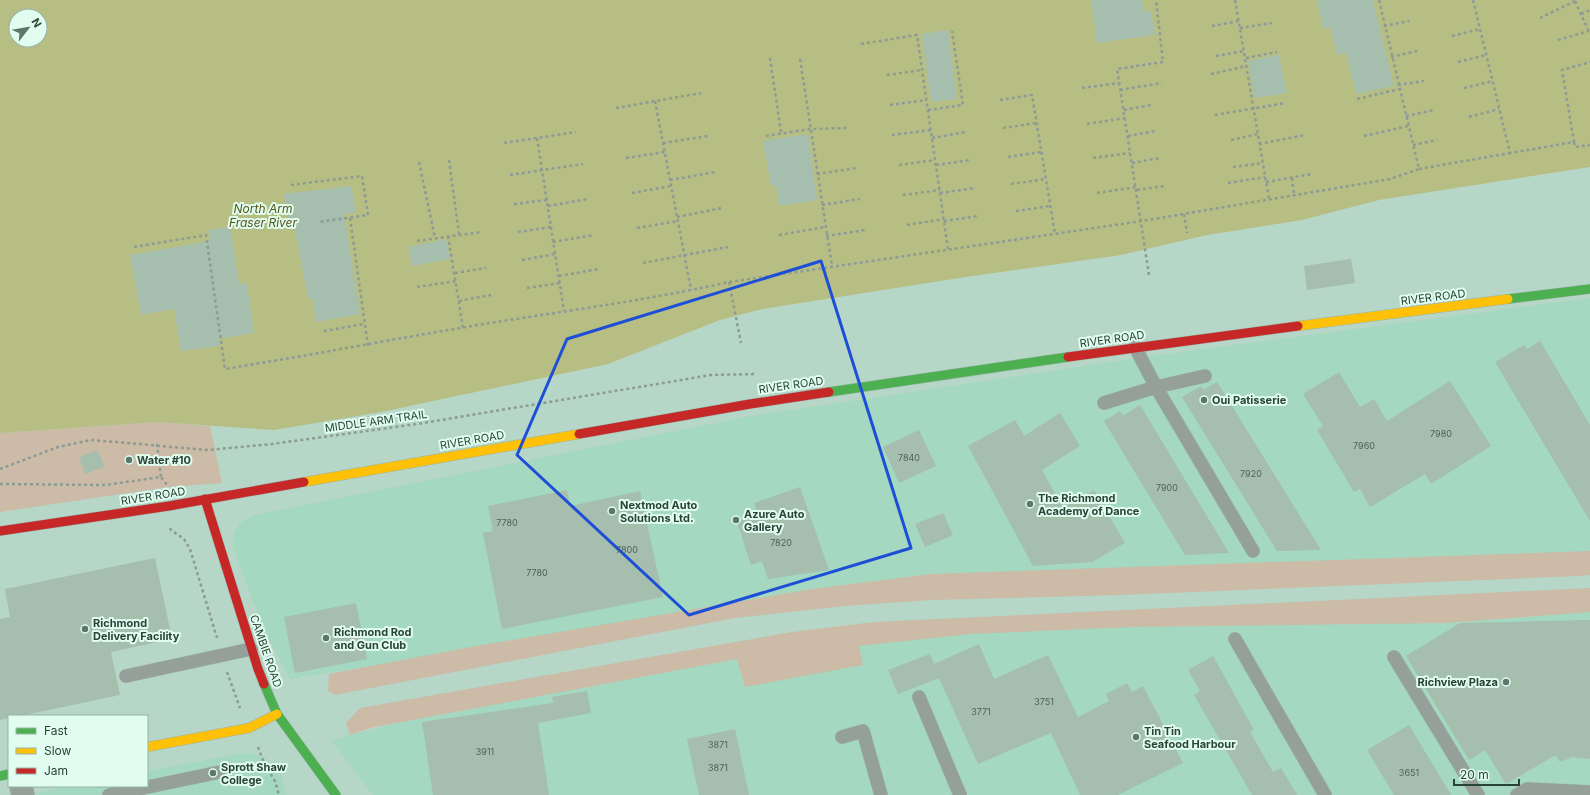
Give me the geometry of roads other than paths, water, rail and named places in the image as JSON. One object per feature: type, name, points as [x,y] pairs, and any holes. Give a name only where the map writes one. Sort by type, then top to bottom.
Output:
[{"type":"street","name":"RIVER ROAD","points":[[0,531],[205,499],[747,404],[1135,347],[1590,289]]},
{"type":"street","name":"CAMBIE ROAD","points":[[205,499],[258,669],[277,714],[336,795]]},
{"type":"street","points":[[148,747],[249,728],[277,714]]},
{"type":"lane","points":[[1135,347],[1156,387],[1252,551]]},
{"type":"lane","points":[[1104,403],[1156,387],[1205,376]]},
{"type":"lane","points":[[1235,639],[1325,795]]},
{"type":"lane","points":[[126,676],[252,649]]},
{"type":"lane","points":[[1394,657],[1478,795]]},
{"type":"lane","points":[[919,697],[960,795]]},
{"type":"lane","points":[[842,737],[863,731],[881,795]]},
{"type":"lane","points":[[148,787],[220,772]]},
{"type":"lane","points":[[109,795],[148,787]]},
{"type":"lane","points":[[1517,795],[1527,789],[1590,792]]},
{"type":"water","name":"North Arm Fraser River","points":[[0,0],[1590,0],[1590,167],[1379,200],[1302,220],[1207,235],[1121,255],[966,277],[762,309],[720,320],[608,364],[381,412],[274,430],[157,422],[0,433]]},
{"type":"place","name":"Oui Patisserie","points":[[1204,400]]},
{"type":"place","name":"Water #10","points":[[129,460]]},
{"type":"place","name":"The Richmond Academy of Dance","points":[[1030,504]]},
{"type":"place","name":"Nextmod Auto Solutions Ltd.","points":[[612,511]]},
{"type":"place","name":"Azure Auto Gallery","points":[[736,520]]},
{"type":"place","name":"Richmond Delivery Facility","points":[[85,629]]},
{"type":"place","name":"Richmond Rod and Gun Club","points":[[326,638]]},
{"type":"place","name":"Richview Plaza","points":[[1506,682]]},
{"type":"place","name":"Tin Tin Seafood Harbour","points":[[1136,737]]},
{"type":"place","name":"Sprott Shaw College","points":[[213,773]]}]
